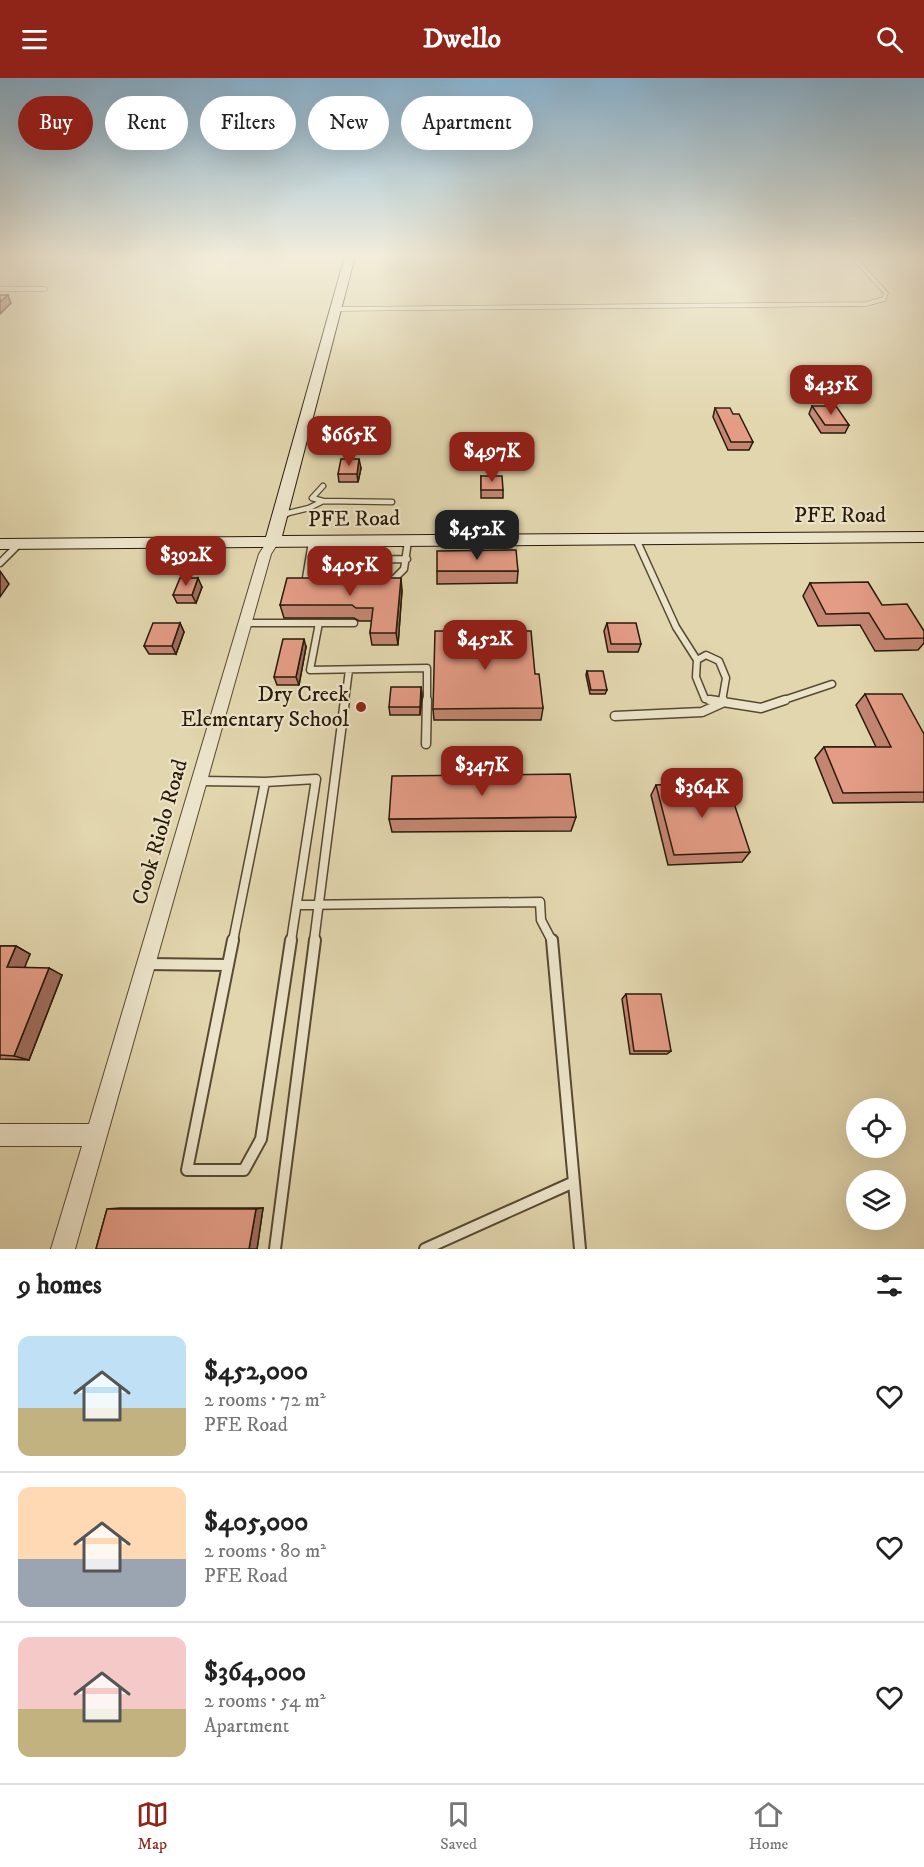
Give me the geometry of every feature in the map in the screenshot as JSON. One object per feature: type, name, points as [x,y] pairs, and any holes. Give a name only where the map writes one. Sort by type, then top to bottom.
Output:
[{"type":"main road","name":"Cook Riolo Road","points":[[272,543],[335,311]]},
{"type":"main road","name":"PFE Road","points":[[0,544],[924,537]]},
{"type":"street","name":"Cook Riolo Road","points":[[63,1249],[265,554],[272,543]]},
{"type":"street","points":[[0,1135],[95,1135]]},
{"type":"lane","points":[[323,486],[312,498],[323,501],[392,502]]},
{"type":"lane","points":[[279,515],[309,508],[323,501]]},
{"type":"lane","points":[[636,539],[676,627],[697,660],[696,676],[705,699],[761,708],[832,684]]},
{"type":"lane","points":[[312,542],[305,585],[317,585]]},
{"type":"lane","points":[[387,585],[400,576],[407,559],[408,542]]},
{"type":"lane","points":[[0,563],[19,544]]},
{"type":"lane","points":[[309,561],[407,559]]},
{"type":"lane","points":[[245,622],[354,623]]},
{"type":"lane","points":[[319,623],[310,670],[428,668],[426,744]]},
{"type":"lane","points":[[697,660],[706,655],[719,661],[726,678],[722,703]]},
{"type":"lane","points":[[275,1249],[349,670]]},
{"type":"lane","points":[[615,716],[702,712],[722,703]]},
{"type":"lane","points":[[198,781],[265,782],[316,779],[261,1139],[244,1170],[187,1170],[265,782]]},
{"type":"lane","points":[[297,905],[540,902],[541,920],[552,939],[580,1249]]},
{"type":"lane","points":[[145,964],[228,965]]},
{"type":"lane","points":[[425,1249],[574,1182]]},
{"type":"building","points":[[812,406],[836,406],[849,425],[825,425]]},
{"type":"building","points":[[715,408],[730,408],[733,414],[739,414],[753,442],[731,442]]},
{"type":"building","points":[[341,459],[359,459],[357,474],[338,474]]},
{"type":"building","points":[[481,476],[502,476],[503,490],[481,490]]},
{"type":"building","points":[[516,550],[518,571],[437,571],[437,551]]},
{"type":"building","points":[[180,578],[198,578],[192,595],[173,595]]},
{"type":"building","points":[[287,578],[401,578],[396,633],[370,633],[373,608],[356,608],[352,605],[280,605]]},
{"type":"building","points":[[868,582],[882,605],[907,604],[924,631],[924,638],[885,639],[869,613],[826,614],[810,583]]},
{"type":"building","points":[[153,623],[180,623],[172,646],[144,646]]},
{"type":"building","points":[[607,623],[636,623],[641,644],[611,644]]},
{"type":"building","points":[[435,631],[531,631],[535,674],[539,674],[543,708],[433,709]]},
{"type":"building","points":[[283,639],[304,639],[296,677],[274,677]]},
{"type":"building","points":[[587,671],[603,671],[607,690],[591,690]]},
{"type":"building","points":[[391,687],[421,687],[420,707],[389,707]]},
{"type":"building","points":[[865,694],[902,694],[924,734],[924,792],[843,793],[824,747],[891,747]]},
{"type":"building","points":[[570,774],[576,817],[389,819],[392,776]]},
{"type":"building","points":[[727,782],[750,852],[674,855],[656,785]]},
{"type":"building","points":[[0,946],[16,946],[7,967],[49,968],[14,1056],[0,1055]]},
{"type":"building","points":[[626,994],[661,994],[671,1051],[634,1051]]},
{"type":"building","points":[[107,1209],[256,1209],[249,1249],[96,1249]]},
{"type":"place","name":"Dry Creek Elementary School","points":[[361,707]]}]
